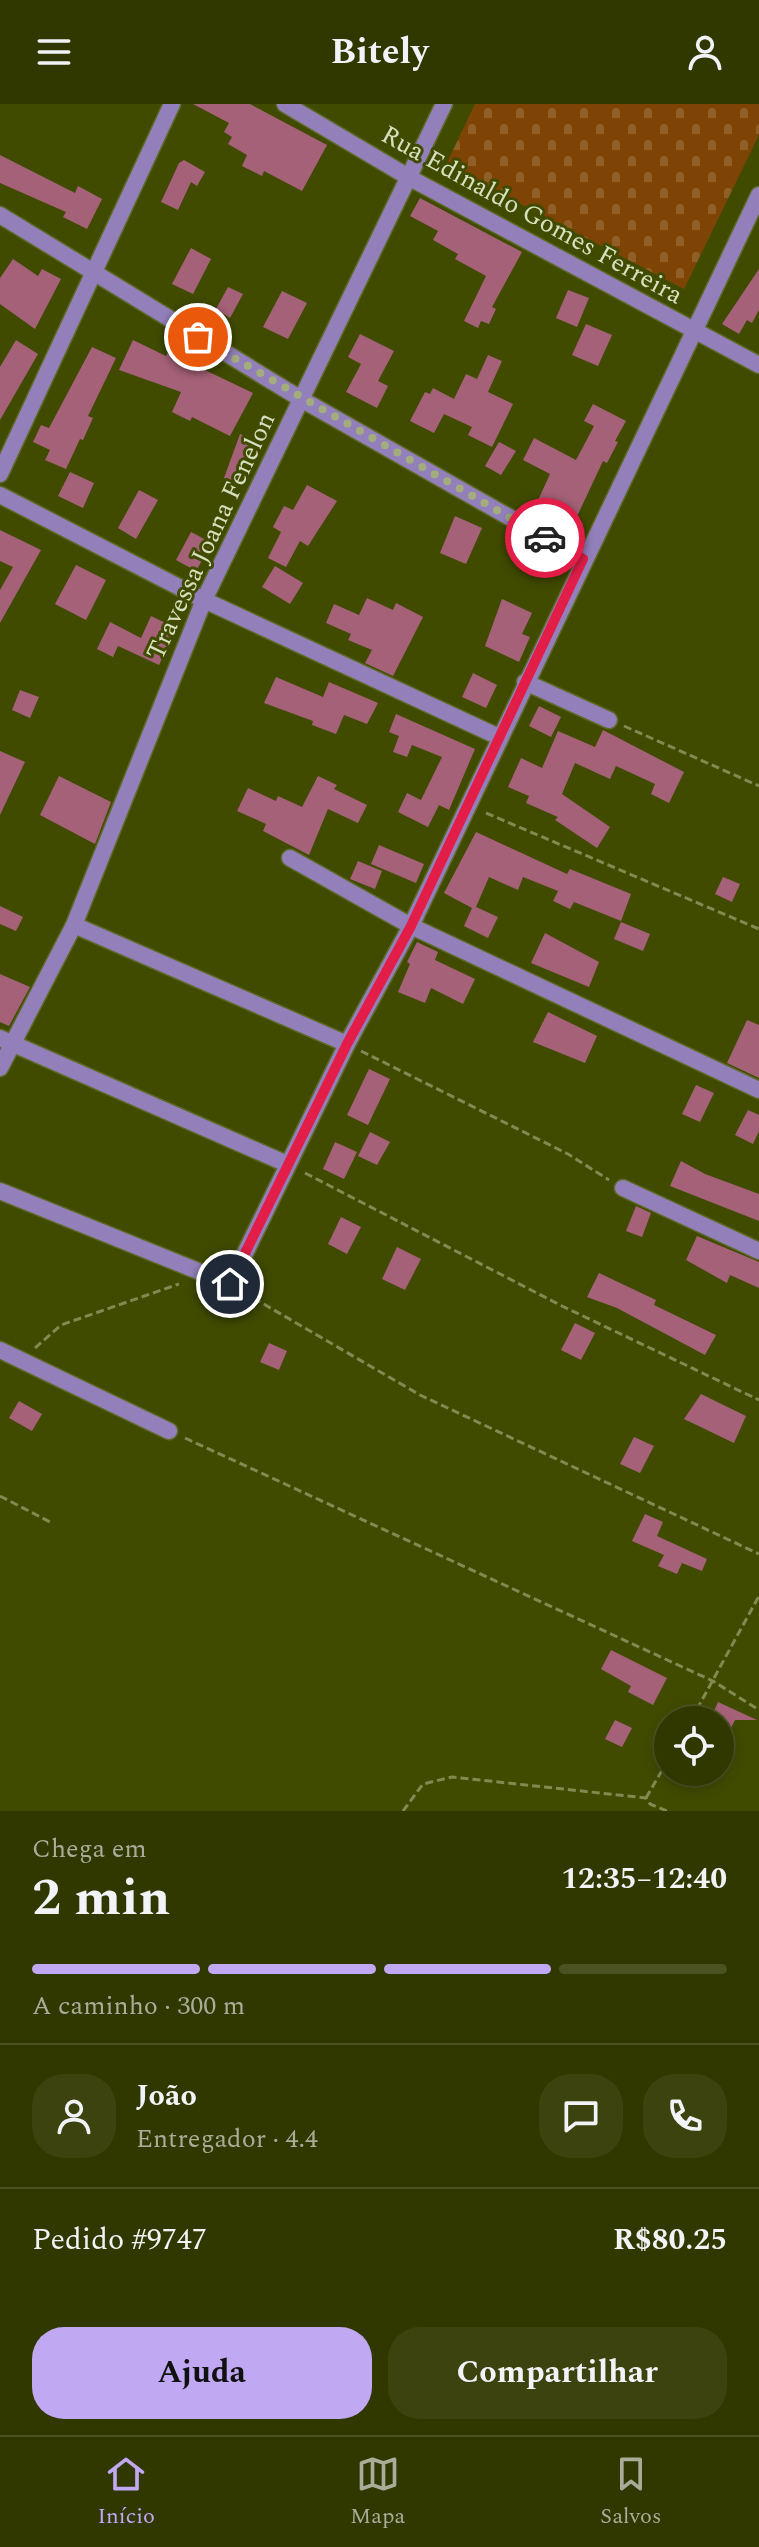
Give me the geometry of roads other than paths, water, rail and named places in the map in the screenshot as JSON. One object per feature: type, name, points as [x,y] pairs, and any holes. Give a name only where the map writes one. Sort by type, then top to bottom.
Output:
[{"type":"street","points":[[0,474],[172,104]]},
{"type":"street","name":"Rua Edinaldo Gomes Ferreira","points":[[285,104],[410,178],[759,365]]},
{"type":"street","name":"Travessa Joana Fenelon","points":[[6,1041],[74,925],[204,600],[444,104]]},
{"type":"street","points":[[0,1191],[230,1284],[347,1044],[411,926],[583,559],[759,195]]},
{"type":"street","points":[[0,215],[301,399],[583,559]]},
{"type":"street","points":[[0,495],[204,600],[499,737]]},
{"type":"street","points":[[525,682],[609,720]]},
{"type":"street","points":[[290,858],[411,926],[759,1090]]},
{"type":"street","points":[[74,925],[347,1044]]},
{"type":"street","points":[[0,1068],[6,1041],[287,1164]]},
{"type":"street","points":[[623,1188],[759,1251]]},
{"type":"street","points":[[0,1350],[169,1431]]}]
